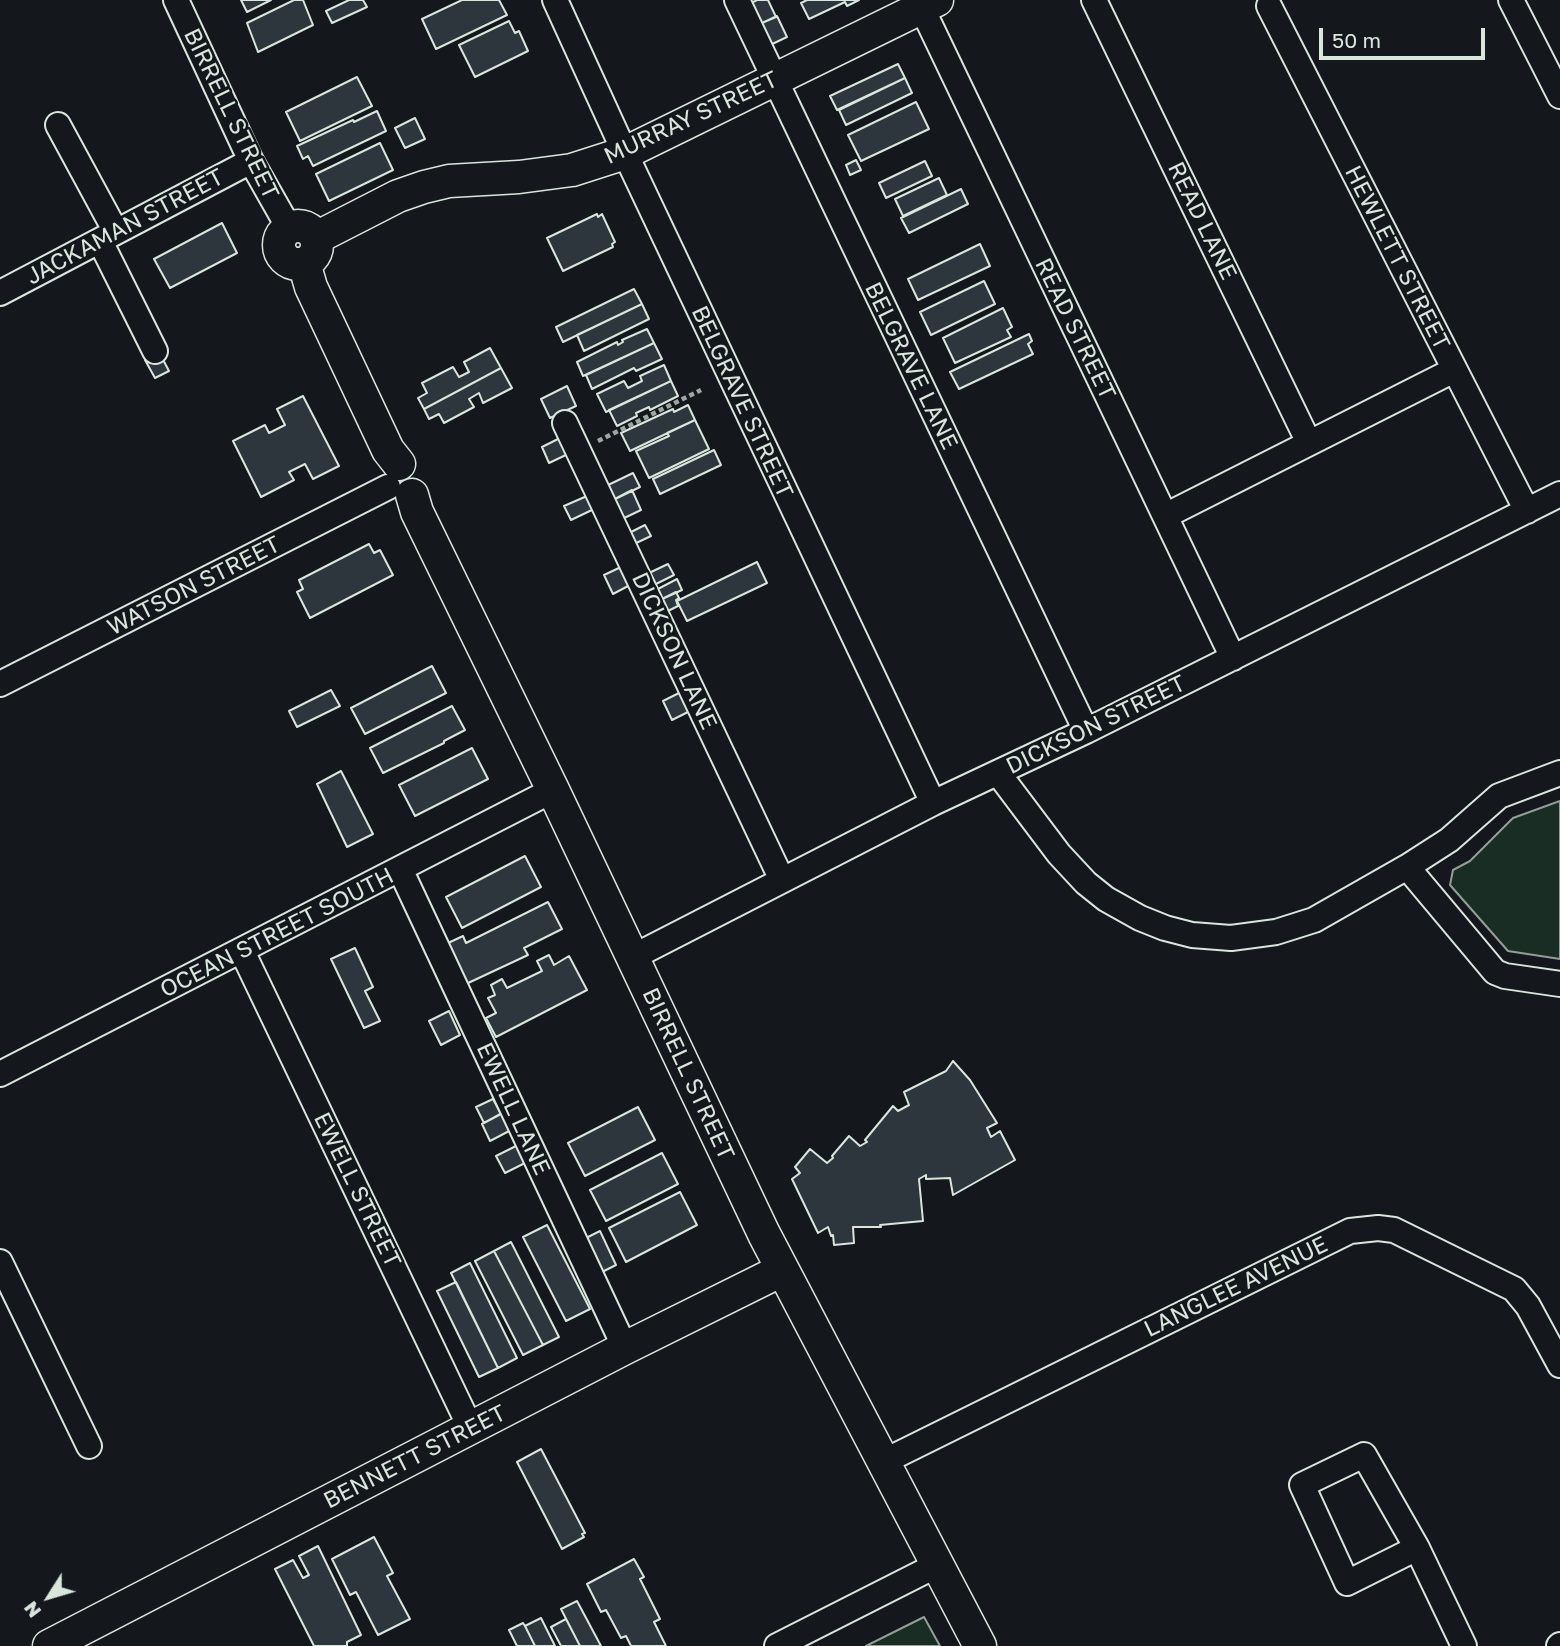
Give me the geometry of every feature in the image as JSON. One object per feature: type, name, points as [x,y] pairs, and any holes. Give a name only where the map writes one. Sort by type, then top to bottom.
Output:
[{"type":"main road","name":"MURRAY STREET","points":[[303,243],[424,187],[449,181],[519,177],[572,170],[625,153],[926,3]]},
{"type":"main road","name":"BIRRELL STREET","points":[[303,243],[311,287],[388,450],[400,482],[553,790],[782,1270],[979,1646]]},
{"type":"main road","name":"BENNETT STREET","points":[[49,1646],[625,1348],[782,1270]]},
{"type":"street","name":"BIRRELL STREET","points":[[176,0],[251,161],[303,243]]},
{"type":"street","name":"BELGRAVE STREET","points":[[555,0],[933,803]]},
{"type":"street","name":"BELGRAVE LANE","points":[[737,0],[1086,731]]},
{"type":"street","name":"READ LANE","points":[[1094,0],[1309,443]]},
{"type":"street","points":[[1511,0],[1560,96]]},
{"type":"street","name":"READ STREET","points":[[926,3],[1233,658]]},
{"type":"street","name":"HEWLETT STREET","points":[[1269,6],[1527,511]]},
{"type":"street","points":[[58,125],[108,236],[155,351]]},
{"type":"street","name":"JACKAMAN STREET","points":[[0,293],[251,161]]},
{"type":"street","points":[[1165,516],[1454,370]]},
{"type":"street","name":"DICKSON LANE","points":[[565,423],[782,880]]},
{"type":"street","name":"WATSON STREET","points":[[0,684],[400,482]]},
{"type":"street","name":"DICKSON STREET","points":[[633,957],[933,803],[1086,731],[1560,494]]},
{"type":"street","points":[[998,773],[1059,854],[1086,883],[1123,910],[1180,932],[1245,938],[1293,928],[1314,920],[1449,840],[1499,796],[1560,773]]},
{"type":"street","name":"OCEAN STREET SOUTH","points":[[0,1074],[553,790]]},
{"type":"street","points":[[1407,867],[1495,972],[1505,976],[1560,984]]},
{"type":"street","name":"EWELL LANE","points":[[400,869],[625,1348]]},
{"type":"street","name":"EWELL STREET","points":[[242,951],[471,1429]]},
{"type":"street","name":"LANGLEE AVENUE","points":[[883,1462],[1350,1231],[1378,1228],[1394,1230],[1514,1289],[1554,1339],[1560,1365]]},
{"type":"street","points":[[0,1262],[89,1446]]},
{"type":"street","points":[[1417,1548],[1347,1583],[1302,1485],[1364,1455],[1417,1548],[1464,1646]]},
{"type":"street","points":[[778,1646],[937,1565]]},
{"type":"path","points":[[579,451],[701,390]]},
{"type":"green space","points":[[1560,801],[1560,959],[1508,951],[1450,885],[1453,870],[1470,861],[1513,818]]},
{"type":"green space","points":[[924,1617],[940,1646],[866,1646]]},
{"type":"building","points":[[241,0],[271,0],[247,12]]},
{"type":"building","points":[[294,0],[303,0],[313,25],[258,52],[247,23]]},
{"type":"building","points":[[349,0],[363,0],[367,7],[332,23],[326,11]]},
{"type":"building","points":[[462,0],[499,0],[507,15],[436,49],[422,19]]},
{"type":"building","points":[[757,0],[768,0],[776,17],[757,25],[747,5]]},
{"type":"building","points":[[807,0],[859,0],[847,6],[845,2],[809,19],[801,3]]},
{"type":"building","points":[[777,16],[787,37],[768,46],[758,25]]},
{"type":"building","points":[[509,21],[515,33],[519,31],[528,51],[475,77],[459,45]]},
{"type":"building","points":[[898,64],[905,78],[837,110],[830,96]]},
{"type":"building","points":[[357,77],[372,106],[300,141],[286,112]]},
{"type":"building","points":[[905,78],[912,93],[846,125],[839,110]]},
{"type":"building","points":[[916,102],[929,129],[861,161],[848,135]]},
{"type":"building","points":[[377,111],[386,131],[313,166],[308,156],[303,159],[297,146]]},
{"type":"building","points":[[415,118],[425,139],[405,148],[395,128]]},
{"type":"building","points":[[380,143],[393,170],[329,201],[316,174]]},
{"type":"building","points":[[856,160],[861,170],[850,175],[846,165]]},
{"type":"building","points":[[925,161],[932,176],[886,198],[879,183]]},
{"type":"building","points":[[939,178],[947,195],[903,216],[895,199]]},
{"type":"building","points":[[961,189],[968,204],[909,233],[901,218]]},
{"type":"building","points":[[597,214],[598,217],[602,214],[615,242],[613,247],[563,271],[547,238]]},
{"type":"building","points":[[222,223],[237,253],[170,288],[154,259]]},
{"type":"building","points":[[980,244],[990,266],[918,300],[908,279]]},
{"type":"building","points":[[984,281],[995,304],[931,335],[920,312]]},
{"type":"building","points":[[634,289],[642,304],[563,342],[556,327]]},
{"type":"building","points":[[642,304],[649,319],[584,351],[577,335]]},
{"type":"building","points":[[1003,308],[1012,327],[1007,330],[1011,337],[955,363],[943,338]]},
{"type":"building","points":[[647,329],[654,343],[583,376],[577,362],[617,342],[618,345],[622,340]]},
{"type":"building","points":[[1029,334],[1032,341],[1028,344],[1033,354],[959,389],[950,372]]},
{"type":"building","points":[[654,343],[662,359],[636,371],[634,368],[592,389],[586,375]]},
{"type":"building","points":[[490,348],[501,368],[424,409],[418,398],[427,393],[422,383],[453,367],[459,377],[469,372],[464,362]]},
{"type":"building","points":[[159,352],[169,371],[155,378],[145,360]]},
{"type":"building","points":[[664,365],[671,381],[606,412],[597,394],[624,381],[628,388],[642,381],[640,376]]},
{"type":"building","points":[[501,368],[512,388],[483,403],[479,393],[469,399],[474,407],[444,423],[439,414],[429,419],[424,409]]},
{"type":"building","points":[[671,381],[678,396],[650,410],[649,407],[636,413],[637,416],[617,426],[609,410]]},
{"type":"building","points":[[567,386],[576,406],[550,418],[541,399]]},
{"type":"building","points":[[303,396],[339,466],[313,479],[305,464],[289,472],[294,480],[261,497],[233,441],[265,425],[269,433],[285,425],[277,409]]},
{"type":"building","points":[[688,405],[695,420],[630,451],[621,433]]},
{"type":"building","points":[[695,420],[709,449],[649,478],[636,451]]},
{"type":"building","points":[[560,438],[568,454],[549,463],[542,447]]},
{"type":"building","points":[[714,450],[721,465],[660,494],[653,479]]},
{"type":"building","points":[[633,473],[640,487],[611,501],[604,487]]},
{"type":"building","points":[[632,490],[641,510],[620,520],[611,501]]},
{"type":"building","points":[[587,496],[594,509],[571,520],[564,506]]},
{"type":"building","points":[[645,525],[651,536],[632,545],[627,534]]},
{"type":"building","points":[[369,544],[374,553],[380,550],[393,575],[310,618],[297,592],[303,589],[299,580]]},
{"type":"building","points":[[757,562],[767,583],[687,621],[677,601]]},
{"type":"building","points":[[668,564],[674,575],[654,585],[649,573]]},
{"type":"building","points":[[621,567],[630,585],[613,594],[604,575]]},
{"type":"building","points":[[677,579],[682,590],[660,600],[656,590]]},
{"type":"building","points":[[676,592],[679,598],[676,600],[678,606],[666,612],[660,600]]},
{"type":"building","points":[[432,666],[446,693],[365,734],[351,708]]},
{"type":"building","points":[[331,690],[340,706],[297,727],[289,711]]},
{"type":"building","points":[[681,692],[690,711],[672,720],[663,701]]},
{"type":"building","points":[[452,706],[465,730],[383,773],[370,748]]},
{"type":"building","points":[[472,748],[488,779],[415,816],[399,785]]},
{"type":"building","points":[[341,771],[373,834],[347,847],[317,784]]},
{"type":"building","points":[[525,856],[541,887],[462,928],[446,897]]},
{"type":"building","points":[[548,902],[562,929],[524,948],[528,955],[466,984],[446,944],[463,936],[466,943]]},
{"type":"building","points":[[355,948],[373,987],[365,991],[380,1021],[364,1028],[331,959]]},
{"type":"building","points":[[549,955],[554,965],[569,956],[587,990],[496,1037],[486,1018],[496,1013],[488,998],[495,995],[491,985],[502,979],[507,988],[542,971],[537,961]]},
{"type":"building","points":[[449,1011],[460,1035],[441,1045],[429,1021]]},
{"type":"building","points":[[953,1061],[970,1080],[997,1123],[987,1128],[991,1137],[1000,1131],[1015,1160],[953,1195],[950,1178],[926,1179],[926,1175],[919,1179],[923,1221],[880,1225],[881,1227],[853,1227],[854,1243],[834,1245],[833,1235],[831,1236],[828,1227],[818,1233],[792,1179],[800,1173],[795,1167],[810,1149],[827,1163],[849,1136],[860,1146],[867,1142],[865,1140],[893,1106],[898,1111],[909,1105],[904,1092],[946,1071]]},
{"type":"building","points":[[493,1099],[501,1114],[484,1123],[476,1107]]},
{"type":"building","points":[[638,1107],[655,1140],[585,1176],[568,1143]]},
{"type":"building","points":[[504,1112],[513,1129],[490,1141],[482,1124]]},
{"type":"building","points":[[520,1144],[529,1161],[505,1173],[496,1156]]},
{"type":"building","points":[[662,1153],[678,1184],[606,1221],[590,1190]]},
{"type":"building","points":[[680,1192],[697,1225],[626,1262],[609,1228]]},
{"type":"building","points":[[547,1225],[590,1309],[566,1321],[523,1237]]},
{"type":"building","points":[[600,1231],[616,1265],[600,1273],[582,1240]]},
{"type":"building","points":[[511,1242],[559,1337],[543,1345],[494,1251]]},
{"type":"building","points":[[494,1251],[543,1345],[523,1355],[475,1261]]},
{"type":"building","points":[[470,1263],[517,1358],[498,1368],[451,1273]]},
{"type":"building","points":[[456,1282],[498,1368],[479,1377],[437,1291]]},
{"type":"building","points":[[541,1449],[585,1533],[582,1534],[584,1537],[562,1549],[517,1462]]},
{"type":"building","points":[[374,1537],[393,1573],[387,1576],[410,1619],[378,1635],[356,1592],[350,1595],[332,1559]]},
{"type":"building","points":[[318,1546],[361,1635],[347,1642],[347,1646],[314,1646],[275,1569],[293,1560],[303,1578],[309,1575],[299,1556]]},
{"type":"building","points":[[634,1559],[644,1577],[640,1579],[660,1619],[654,1622],[666,1646],[631,1646],[626,1636],[621,1638],[606,1610],[601,1612],[587,1584]]},
{"type":"building","points":[[577,1601],[601,1646],[580,1646],[561,1609]]},
{"type":"building","points":[[541,1618],[555,1646],[535,1646],[525,1626]]},
{"type":"building","points":[[566,1619],[580,1646],[561,1646],[551,1627]]},
{"type":"building","points":[[523,1623],[535,1646],[517,1646],[509,1630]]}]
